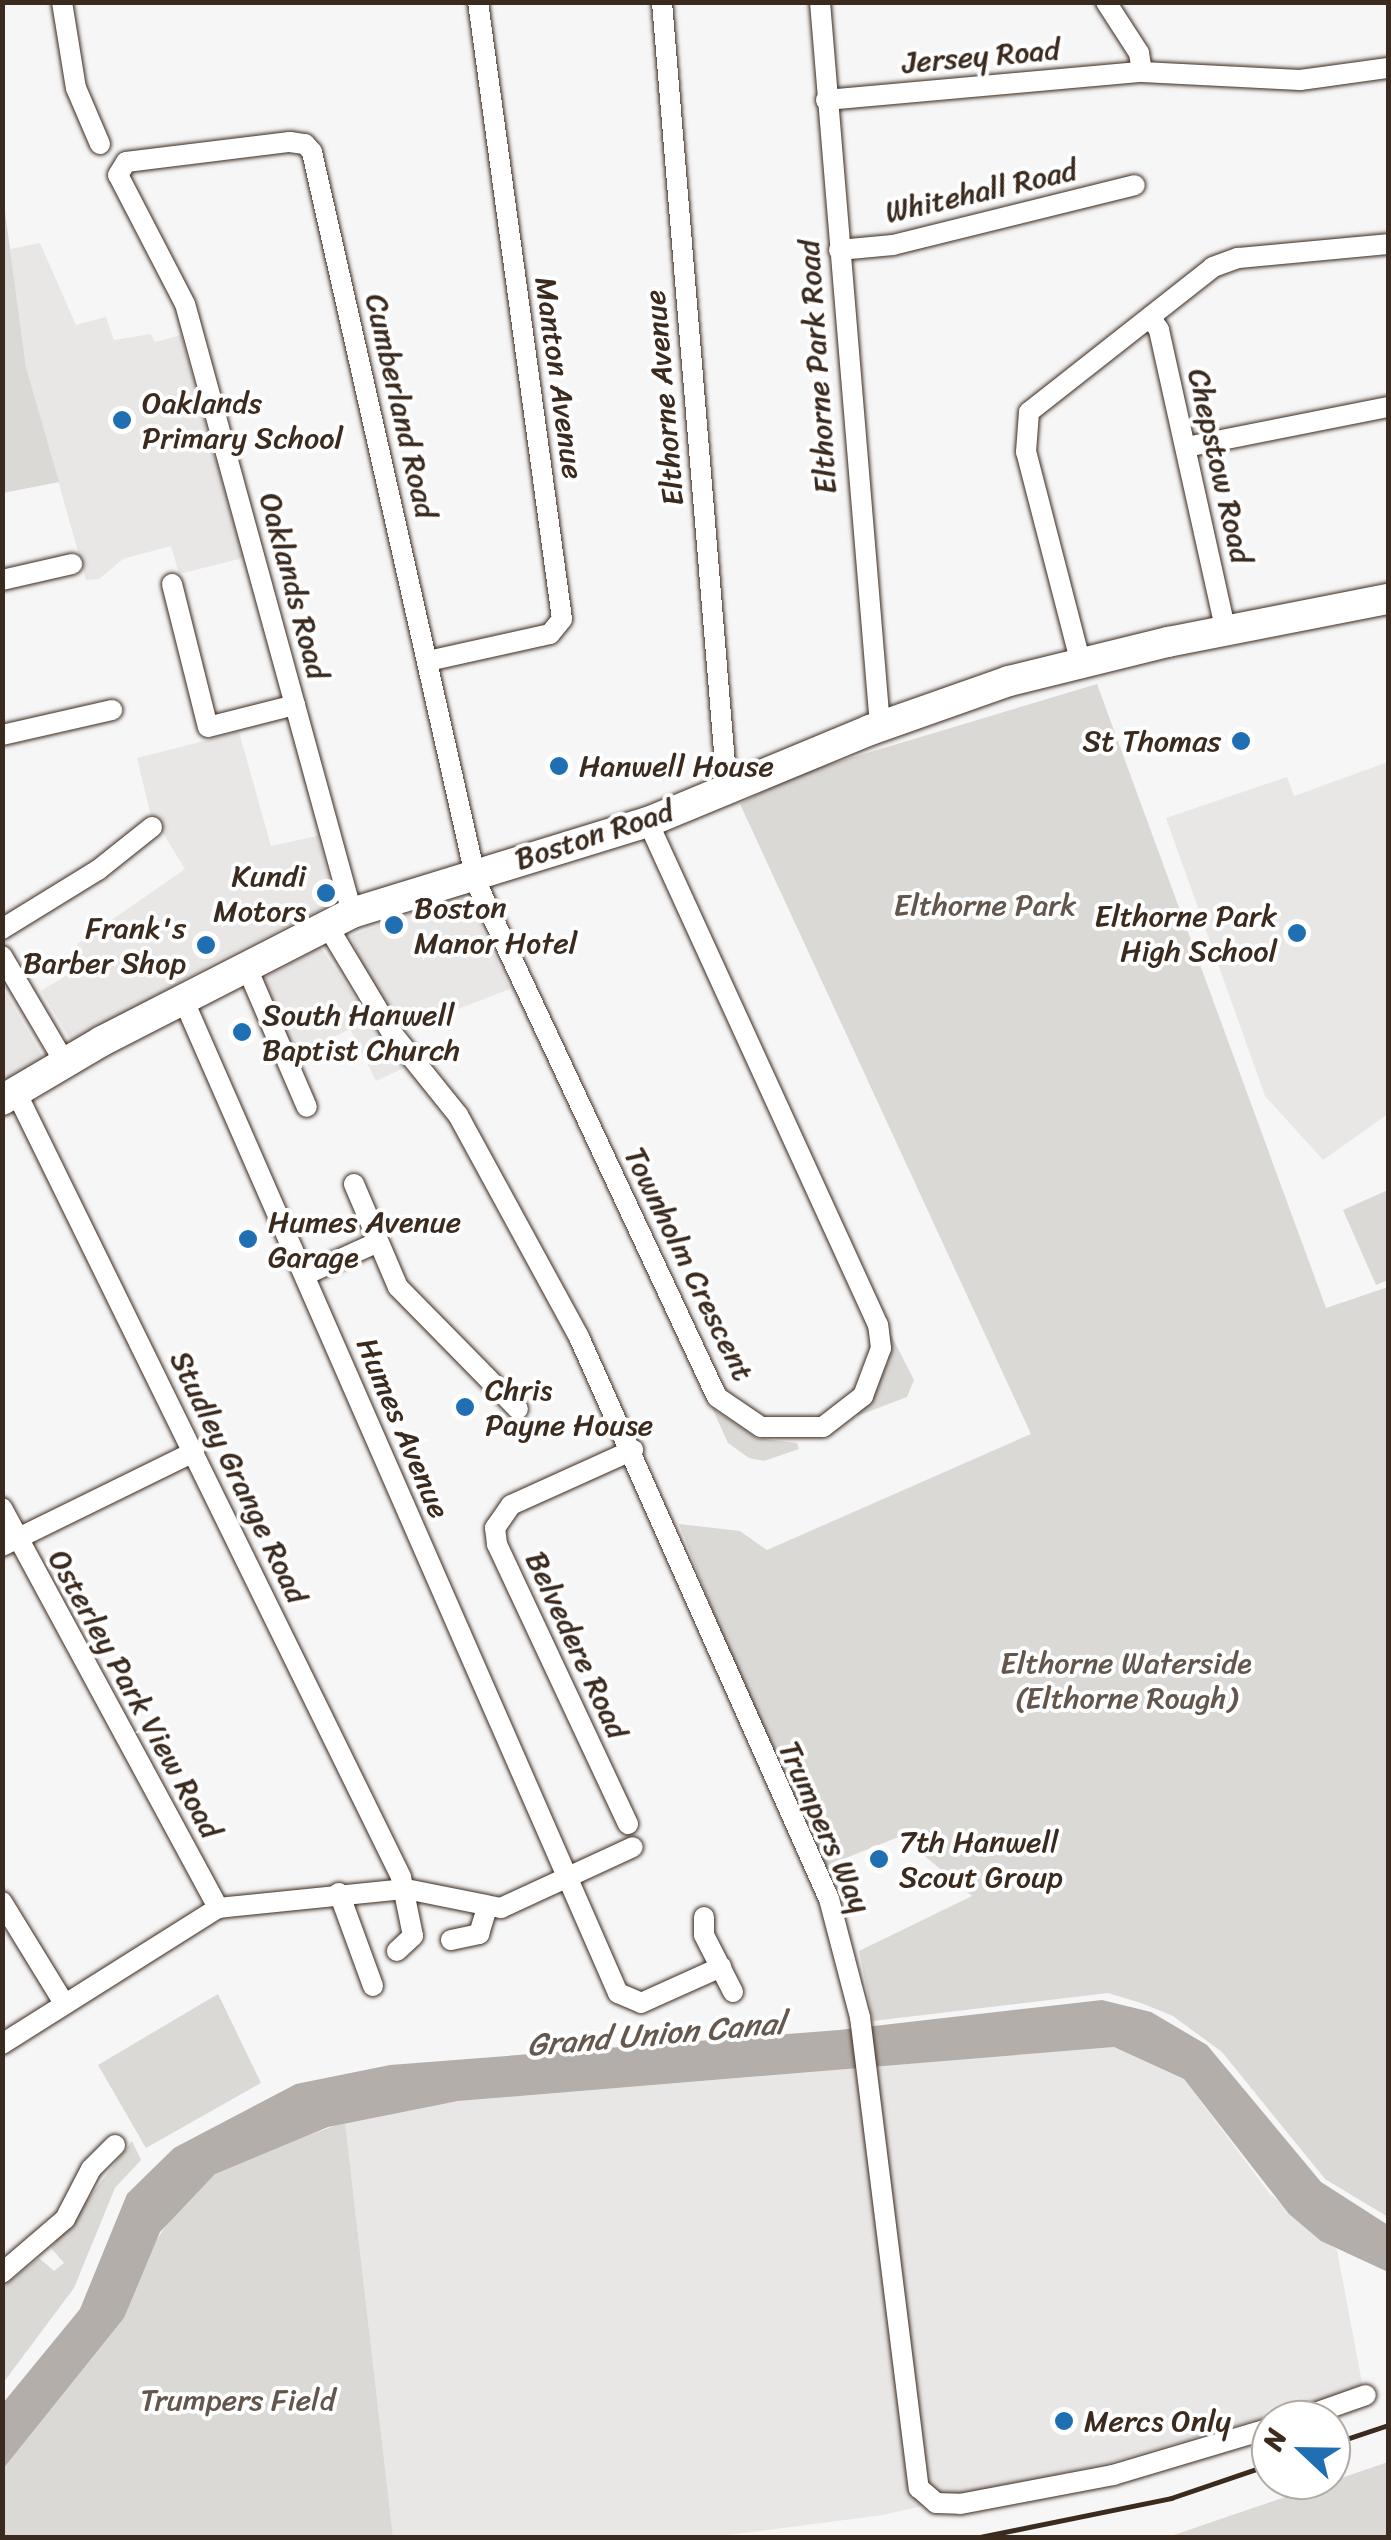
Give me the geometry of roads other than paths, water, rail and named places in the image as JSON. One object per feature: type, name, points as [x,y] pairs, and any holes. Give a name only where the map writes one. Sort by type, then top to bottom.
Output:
[{"type":"main road","name":"Boston Road","points":[[9,1096],[64,1063],[340,919],[476,872],[648,822],[880,726],[1009,681],[1388,599]]},
{"type":"street","points":[[62,2],[76,88],[100,144]]},
{"type":"street","name":"Manton Avenue","points":[[428,661],[550,634],[562,619],[478,2]]},
{"type":"street","name":"Elthorne Avenue","points":[[662,2],[728,788]]},
{"type":"street","name":"Elthorne Park Road","points":[[820,2],[880,726]]},
{"type":"street","points":[[1106,2],[1139,53],[1142,72]]},
{"type":"street","name":"Jersey Road","points":[[826,100],[1142,72],[1300,80],[1388,68]]},
{"type":"street","name":"Cumberland Road","points":[[118,170],[126,162],[290,142],[305,144],[312,152],[476,872]]},
{"type":"street","name":"Oaklands Road","points":[[118,170],[186,304],[295,705],[340,919]]},
{"type":"street","name":"Whitehall Road","points":[[839,250],[893,245],[1135,185]]},
{"type":"street","points":[[1081,664],[1023,428],[1040,399],[1213,266],[1238,258],[1388,244]]},
{"type":"street","name":"Chepstow Road","points":[[1150,317],[1159,330],[1226,631]]},
{"type":"street","points":[[1186,447],[1388,407]]},
{"type":"street","points":[[2,580],[72,564]]},
{"type":"street","points":[[172,584],[208,727],[295,705]]},
{"type":"street","points":[[2,735],[112,710]]},
{"type":"street","name":"Townholm Crescent","points":[[476,872],[716,1397],[761,1427],[823,1427],[863,1396],[881,1348],[878,1324],[648,822]]},
{"type":"street","points":[[2,929],[98,870],[152,827]]},
{"type":"street","name":"Trumpers Way","points":[[340,919],[392,1032],[458,1115],[523,1228],[632,1450],[762,1762],[828,1899],[860,2017],[924,2494],[936,2504],[960,2504],[1112,2475],[1251,2434]]},
{"type":"street","points":[[2,956],[64,1063]]},
{"type":"street","points":[[247,968],[307,1107]]},
{"type":"street","name":"Humes Avenue","points":[[184,1001],[566,1879],[623,2000],[641,2003],[722,1966]]},
{"type":"street","name":"Studley Grange Road","points":[[9,1096],[194,1452],[406,1889],[413,1936],[396,1952]]},
{"type":"street","points":[[354,1184],[398,1287],[518,1409]]},
{"type":"street","points":[[305,1275],[378,1242]]},
{"type":"street","name":"Belvedere Road","points":[[628,1824],[496,1544],[495,1528],[511,1505],[632,1450]]},
{"type":"street","points":[[10,1543],[194,1452]]},
{"type":"street","name":"Osterley Park View Road","points":[[2,1508],[10,1543],[218,1908]]},
{"type":"street","points":[[2,2044],[218,1908],[406,1889],[487,1908],[566,1879],[633,1847]]},
{"type":"street","points":[[340,1894],[374,1986]]},
{"type":"street","points":[[2,1902],[64,2002]]},
{"type":"street","points":[[478,1934],[487,1908]]},
{"type":"street","points":[[704,1917],[704,1934],[733,1992]]},
{"type":"street","points":[[450,1940],[500,1932]]},
{"type":"street","points":[[2,2273],[65,2219],[91,2169],[115,2145]]},
{"type":"street","points":[[1351,2400],[1366,2395]]},
{"type":"railway","points":[[1351,2437],[1388,2425]]},
{"type":"railway","points":[[975,2538],[1171,2498],[1251,2471]]},
{"type":"place","name":"Oaklands Primary School","points":[[122,420]]},
{"type":"place","name":"St Thomas","points":[[1241,741]]},
{"type":"place","name":"Hanwell House","points":[[559,766]]},
{"type":"place","name":"Kundi Motors","points":[[326,893]]},
{"type":"place","name":"Boston Manor Hotel","points":[[394,925]]},
{"type":"place","name":"Elthorne Park High School","points":[[1297,933]]},
{"type":"place","name":"Frank's Barber Shop","points":[[206,945]]},
{"type":"place","name":"South Hanwell Baptist Church","points":[[242,1032]]},
{"type":"place","name":"Humes Avenue Garage","points":[[248,1239]]},
{"type":"place","name":"Chris Payne House","points":[[465,1407]]},
{"type":"place","name":"7th Hanwell Scout Group","points":[[879,1859]]},
{"type":"place","name":"Mercs Only","points":[[1064,2421]]},
{"type":"park label","name":"Elthorne Park","points":[[985,905]]},
{"type":"park label","name":"Elthorne Waterside (Elthorne Rough)","points":[[1126,1680]]},
{"type":"park label","name":"Trumpers Field","points":[[238,2400]]},
{"type":"water label","name":"Grand Union Canal","points":[[656,2035]]}]
